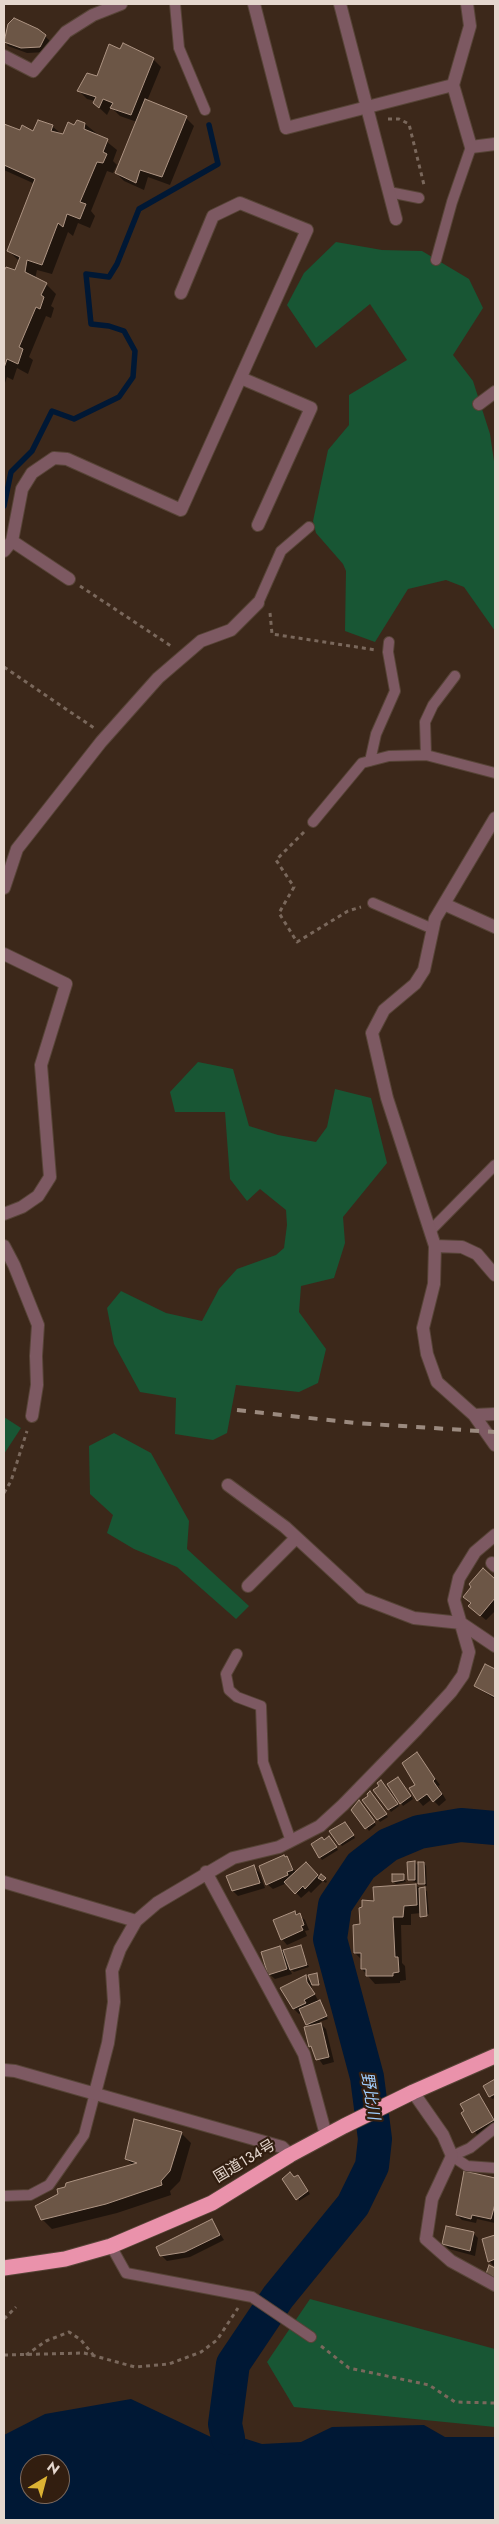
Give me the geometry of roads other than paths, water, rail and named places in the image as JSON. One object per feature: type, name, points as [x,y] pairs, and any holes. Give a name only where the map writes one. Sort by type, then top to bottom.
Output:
[{"type":"highway","name":"国道134号","points":[[4,2268],[65,2259],[111,2246],[212,2202],[290,2155],[344,2126],[406,2095],[495,2056]]},
{"type":"street","points":[[4,56],[33,71],[66,32],[93,15],[122,4]]},
{"type":"street","points":[[254,4],[286,128],[369,113],[453,85]]},
{"type":"street","points":[[340,4],[396,219]]},
{"type":"street","points":[[466,4],[470,26],[453,85],[470,147],[495,144]]},
{"type":"street","points":[[70,579],[8,546],[22,489],[32,473],[54,458],[67,459],[181,510],[307,230],[240,203],[213,216],[181,293]]},
{"type":"street","points":[[241,378],[311,408],[258,525]]},
{"type":"street","points":[[479,404],[495,392]]},
{"type":"street","points":[[4,888],[17,849],[104,739],[158,678],[201,641],[231,630],[258,603]]},
{"type":"street","points":[[495,818],[435,919],[424,970],[415,984],[384,1010],[372,1033],[387,1098],[435,1246],[434,1284],[423,1328],[427,1354],[437,1382],[474,1415],[495,1445]]},
{"type":"street","points":[[444,904],[495,927]]},
{"type":"street","points":[[4,954],[66,984],[41,1065],[50,1177],[38,1196],[22,1207],[4,1214]]},
{"type":"street","points":[[4,1246],[14,1265],[38,1325],[36,1356],[38,1385],[32,1416]]},
{"type":"street","points":[[435,1246],[462,1246],[477,1254],[495,1274]]},
{"type":"street","points":[[474,1415],[495,1414]]},
{"type":"street","points":[[228,1485],[296,1538],[362,1598],[414,1618],[461,1623],[495,1646]]},
{"type":"street","points":[[95,2093],[108,2043],[114,2002],[112,1971],[120,1949],[136,1921],[157,1903],[206,1872],[233,1858],[280,1847],[320,1826],[343,1806],[451,1692],[463,1675],[469,1652],[454,1600],[459,1578],[477,1548],[495,1534]]},
{"type":"street","points":[[248,1586],[296,1538]]},
{"type":"street","points":[[206,1872],[304,2054],[326,2136]]},
{"type":"street","points":[[4,1882],[136,1921]]},
{"type":"street","points":[[4,2070],[15,2070],[282,2146],[290,2155]]},
{"type":"street","points":[[406,2095],[443,2135],[452,2156],[432,2199],[426,2239],[452,2261],[495,2285]]},
{"type":"lane","points":[[175,4],[179,48],[205,110]]},
{"type":"lane","points":[[436,260],[470,147]]},
{"type":"lane","points":[[389,192],[419,198]]},
{"type":"lane","points":[[258,603],[281,551],[309,527]]},
{"type":"lane","points":[[370,761],[376,734],[395,691],[388,647]]},
{"type":"lane","points":[[426,755],[425,722],[433,705],[454,676]]},
{"type":"lane","points":[[313,822],[362,763],[389,756],[426,755],[495,773]]},
{"type":"lane","points":[[373,903],[433,930]]},
{"type":"lane","points":[[431,1230],[495,1166]]},
{"type":"lane","points":[[237,1654],[226,1674],[229,1690],[237,1697],[261,1706],[263,1762],[291,1841]]},
{"type":"lane","points":[[4,2196],[30,2195],[49,2185],[84,2135],[95,2093]]},
{"type":"lane","points":[[452,2156],[470,2148],[495,2128]]},
{"type":"lane","points":[[452,2156],[467,2166],[495,2168]]},
{"type":"lane","points":[[111,2246],[126,2273],[249,2296],[311,2338]]},
{"type":"water","points":[[131,2399],[211,2437],[243,2438],[262,2444],[301,2442],[332,2427],[424,2425],[445,2437],[495,2437],[495,2520],[4,2520],[4,2435],[45,2414]]},
{"type":"waterway","points":[[4,506],[11,472],[32,451],[52,411],[74,419],[119,397],[133,377],[135,351],[124,331],[109,326],[91,324],[86,274],[109,277],[117,264],[139,209],[218,164],[209,125]]},
{"type":"waterway","name":"野比川","points":[[228,2438],[225,2424],[233,2364],[278,2297],[353,2205],[372,2166],[375,2139],[367,2077],[330,1939],[335,1905],[361,1866],[388,1845],[419,1832],[461,1825],[495,1828]]},
{"type":"railway","points":[[237,1410],[355,1423],[495,1432]]}]
